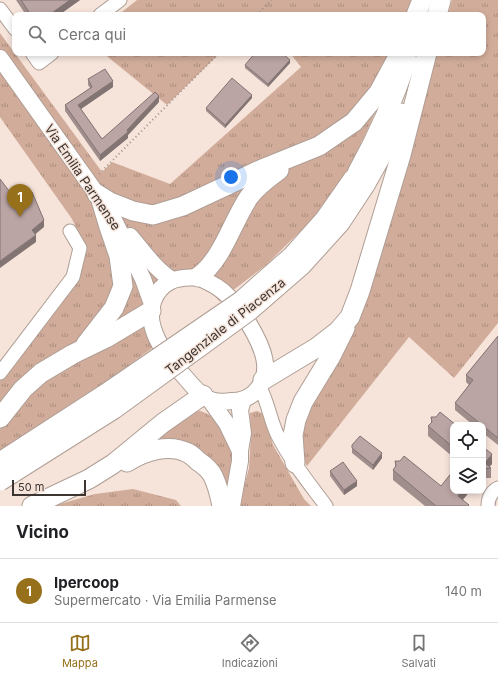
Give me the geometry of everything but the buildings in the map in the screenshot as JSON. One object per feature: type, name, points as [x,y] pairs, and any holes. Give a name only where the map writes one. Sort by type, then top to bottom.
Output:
[{"type":"highway","points":[[417,12],[423,0]]},
{"type":"highway","points":[[421,12],[423,0]]},
{"type":"highway","points":[[438,12],[441,0]]},
{"type":"highway","points":[[100,198],[132,211],[153,215],[183,206],[262,169],[296,157],[319,146],[354,122],[379,92],[398,56]]},
{"type":"highway","name":"Tangenziale di Piacenza","points":[[0,481],[114,409],[249,311],[302,265],[340,223],[359,182],[408,56]]},
{"type":"highway","points":[[296,463],[293,435],[296,420],[303,402],[341,338],[360,291],[401,155],[425,56]]},
{"type":"highway","name":"Tangenziale di Piacenza","points":[[0,462],[105,394],[241,300],[292,256],[359,182],[388,144],[425,56]]},
{"type":"highway","points":[[198,277],[207,271],[215,259],[248,198],[258,186],[296,157]]},
{"type":"highway","points":[[80,350],[100,328],[114,308],[123,286],[119,256],[108,227],[100,198]]},
{"type":"highway","points":[[0,418],[23,389],[41,373],[80,350],[106,338],[152,308]]},
{"type":"highway","points":[[262,384],[316,348],[338,331],[350,317]]},
{"type":"highway","points":[[32,506],[89,479],[113,464],[163,423],[206,398]]},
{"type":"highway","points":[[89,479],[110,472],[138,455],[155,449],[176,449],[188,453],[203,464],[212,475],[220,493],[222,506]]},
{"type":"main road","name":"Via Emilia Parmense","points":[[0,58],[100,198],[143,279],[152,308]]},
{"type":"main road","points":[[100,198],[156,268],[172,280]]},
{"type":"main road","points":[[206,398],[224,402],[243,400],[252,395],[262,384],[265,365],[262,350],[241,311],[229,297],[215,285],[198,277],[172,280],[164,285],[157,294],[152,308],[152,327],[170,360],[197,391],[206,398],[227,424],[240,451]]},
{"type":"main road","points":[[232,506],[240,461],[242,433],[240,410],[243,400]]},
{"type":"street","points":[[104,12],[120,0]]},
{"type":"street","points":[[0,9],[12,26]]},
{"type":"street","points":[[0,373],[73,277],[80,248],[70,231]]},
{"type":"street","points":[[262,384],[265,399],[274,426],[285,448],[326,506]]},
{"type":"street","points":[[488,506],[489,498],[498,488]]},
{"type":"path","points":[[260,12],[271,0]]},
{"type":"path","points":[[100,198],[217,56]]},
{"type":"green space","points":[[137,0],[418,0],[414,12],[122,12]]},
{"type":"green space","points":[[452,0],[498,0],[498,323],[454,378],[409,337],[307,466],[301,456],[304,417],[397,188],[436,56],[486,56],[486,12],[449,12]]},
{"type":"green space","points":[[0,33],[12,49],[12,56],[17,56],[102,172],[112,162],[170,184],[301,67],[292,56],[399,56],[370,124],[337,195],[266,265],[219,301],[209,288],[194,283],[176,287],[165,295],[158,310],[160,329],[166,338],[0,459],[0,373],[76,281],[83,242],[72,219],[0,117]]},
{"type":"green space","points":[[107,56],[217,56],[167,105]]},
{"type":"green space","points":[[200,411],[214,419],[225,434],[228,442],[231,451],[232,468],[228,490],[222,483],[149,440],[188,412]]},
{"type":"green space","points":[[257,411],[264,414],[273,445],[304,499],[311,506],[239,506],[249,468],[251,435],[250,413]]},
{"type":"green space","points":[[133,489],[176,500],[181,506],[53,506],[95,494]]},
{"type":"place","name":"Ipercoop","points":[[20,217]]}]
